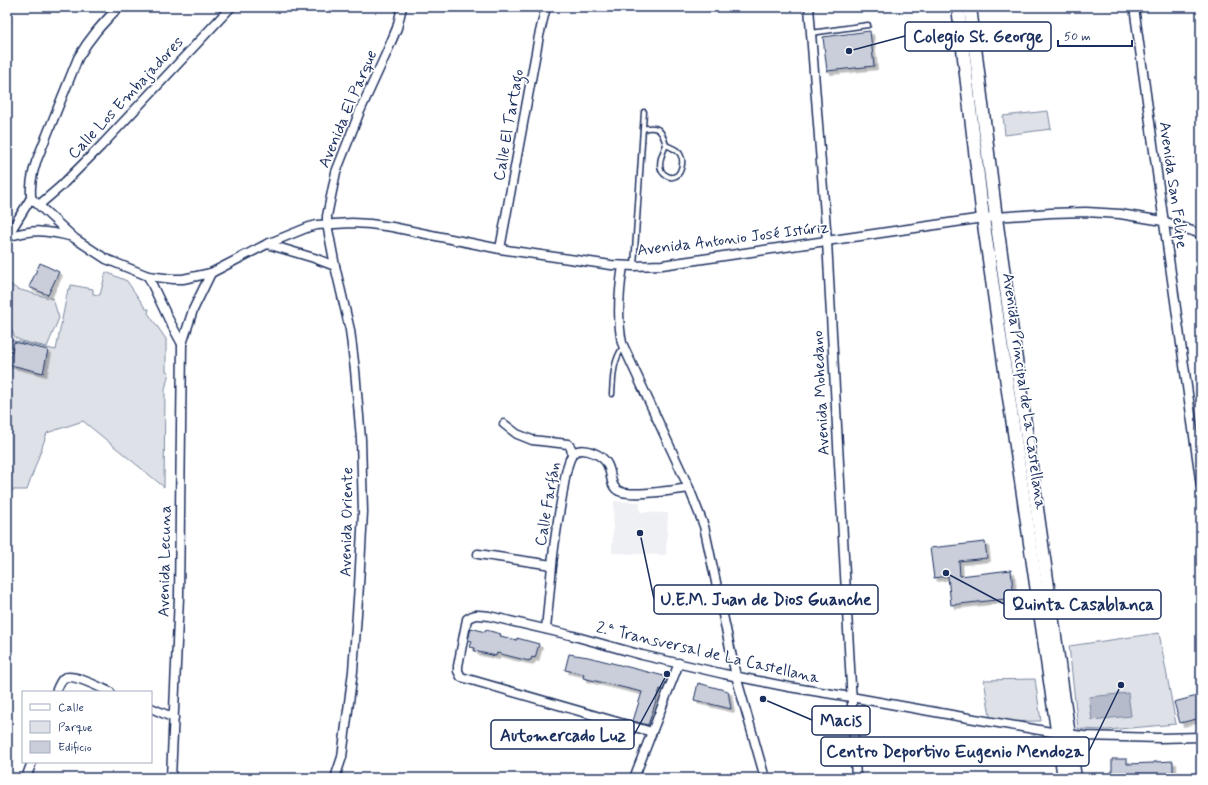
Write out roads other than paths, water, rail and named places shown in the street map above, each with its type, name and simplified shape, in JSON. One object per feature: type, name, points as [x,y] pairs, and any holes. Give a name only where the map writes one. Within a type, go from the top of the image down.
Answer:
[{"type":"street","points":[[7,237],[31,198],[30,188],[36,162],[78,58],[98,28],[119,7]]},
{"type":"street","name":"Calle Los Embajadores","points":[[39,205],[60,187],[101,146],[231,7]]},
{"type":"street","name":"Avenida El Parque","points":[[327,224],[329,204],[336,172],[360,111],[397,28],[402,7]]},
{"type":"street","name":"Calle El Tartago","points":[[500,249],[539,36],[546,7]]},
{"type":"street","name":"Avenida Mohedano","points":[[809,7],[827,241],[856,778]]},
{"type":"street","name":"Avenida Principal de La Castellana","points":[[958,7],[983,218],[1062,733],[1074,778]]},
{"type":"street","name":"Avenida Principal de La Castellana","points":[[970,7],[1062,733],[1064,778]]},
{"type":"street","name":"Avenida San Felipe","points":[[1134,7],[1201,486]]},
{"type":"street","name":"Avenida Antonio José Istúriz","points":[[31,198],[74,238],[106,259],[148,276],[173,279],[184,279],[211,273],[267,244],[309,227],[327,224],[364,224],[392,227],[500,249],[623,266],[662,265],[983,218],[1051,213],[1086,212],[1120,214],[1163,221],[1201,234]]},
{"type":"street","name":"Avenida Oriente","points":[[327,224],[350,330],[361,439],[362,512],[353,671],[342,757],[335,778]]},
{"type":"street","name":"Avenida Antonio José Istúriz","points":[[7,237],[36,230],[74,238]]},
{"type":"street","points":[[267,244],[335,266]]},
{"type":"street","points":[[623,266],[619,312],[620,334],[624,347],[689,488],[706,531],[736,676],[765,778]]},
{"type":"street","name":"Avenida Lecuna","points":[[171,778],[179,597],[182,344],[193,310],[211,273]]},
{"type":"street","name":"Avenida Lecuna","points":[[148,276],[182,344]]},
{"type":"street","points":[[504,424],[517,434],[532,440],[568,444],[571,448],[572,454]]},
{"type":"street","name":"Calle Farfán","points":[[546,630],[552,565],[568,466],[572,454],[578,450],[582,450],[594,452],[603,457],[610,469],[615,488],[620,492],[640,493],[689,488]]},
{"type":"street","points":[[478,554],[552,565]]},
{"type":"street","name":"2.ª Transversal de La Castellana","points":[[652,732],[461,677],[458,671],[458,666],[467,619],[472,615],[479,614],[489,616],[679,663],[789,688],[851,696],[1062,733],[1084,736],[1160,738],[1201,736]]},
{"type":"street","points":[[634,778],[679,663]]},
{"type":"street","points":[[56,691],[63,679],[69,676],[108,691]]},
{"type":"street","points":[[152,708],[174,718]]},
{"type":"street","points":[[26,778],[32,763]]},
{"type":"lane","points":[[811,33],[868,25]]},
{"type":"lane","points":[[634,266],[644,112]]},
{"type":"lane","points":[[643,129],[651,127],[658,129],[663,134],[666,145],[660,159],[660,164],[662,172],[666,176],[672,178],[677,176],[681,168],[681,155],[675,149],[666,145]]},
{"type":"lane","points":[[612,394],[618,354],[624,347]]},
{"type":"water","points":[[1128,693],[1131,716],[1092,720],[1089,697]]},
{"type":"place","name":"Colegio St. George","points":[[849,51]]},
{"type":"place","name":"U.E.M. Juan de Dios Guanche","points":[[640,533]]},
{"type":"place","name":"Quinta Casablanca","points":[[946,573]]},
{"type":"place","name":"Automercado Luz","points":[[667,674]]},
{"type":"place","name":"Centro Deportivo Eugenio Mendoza","points":[[1121,685]]},
{"type":"place","name":"Macis","points":[[763,699]]}]
